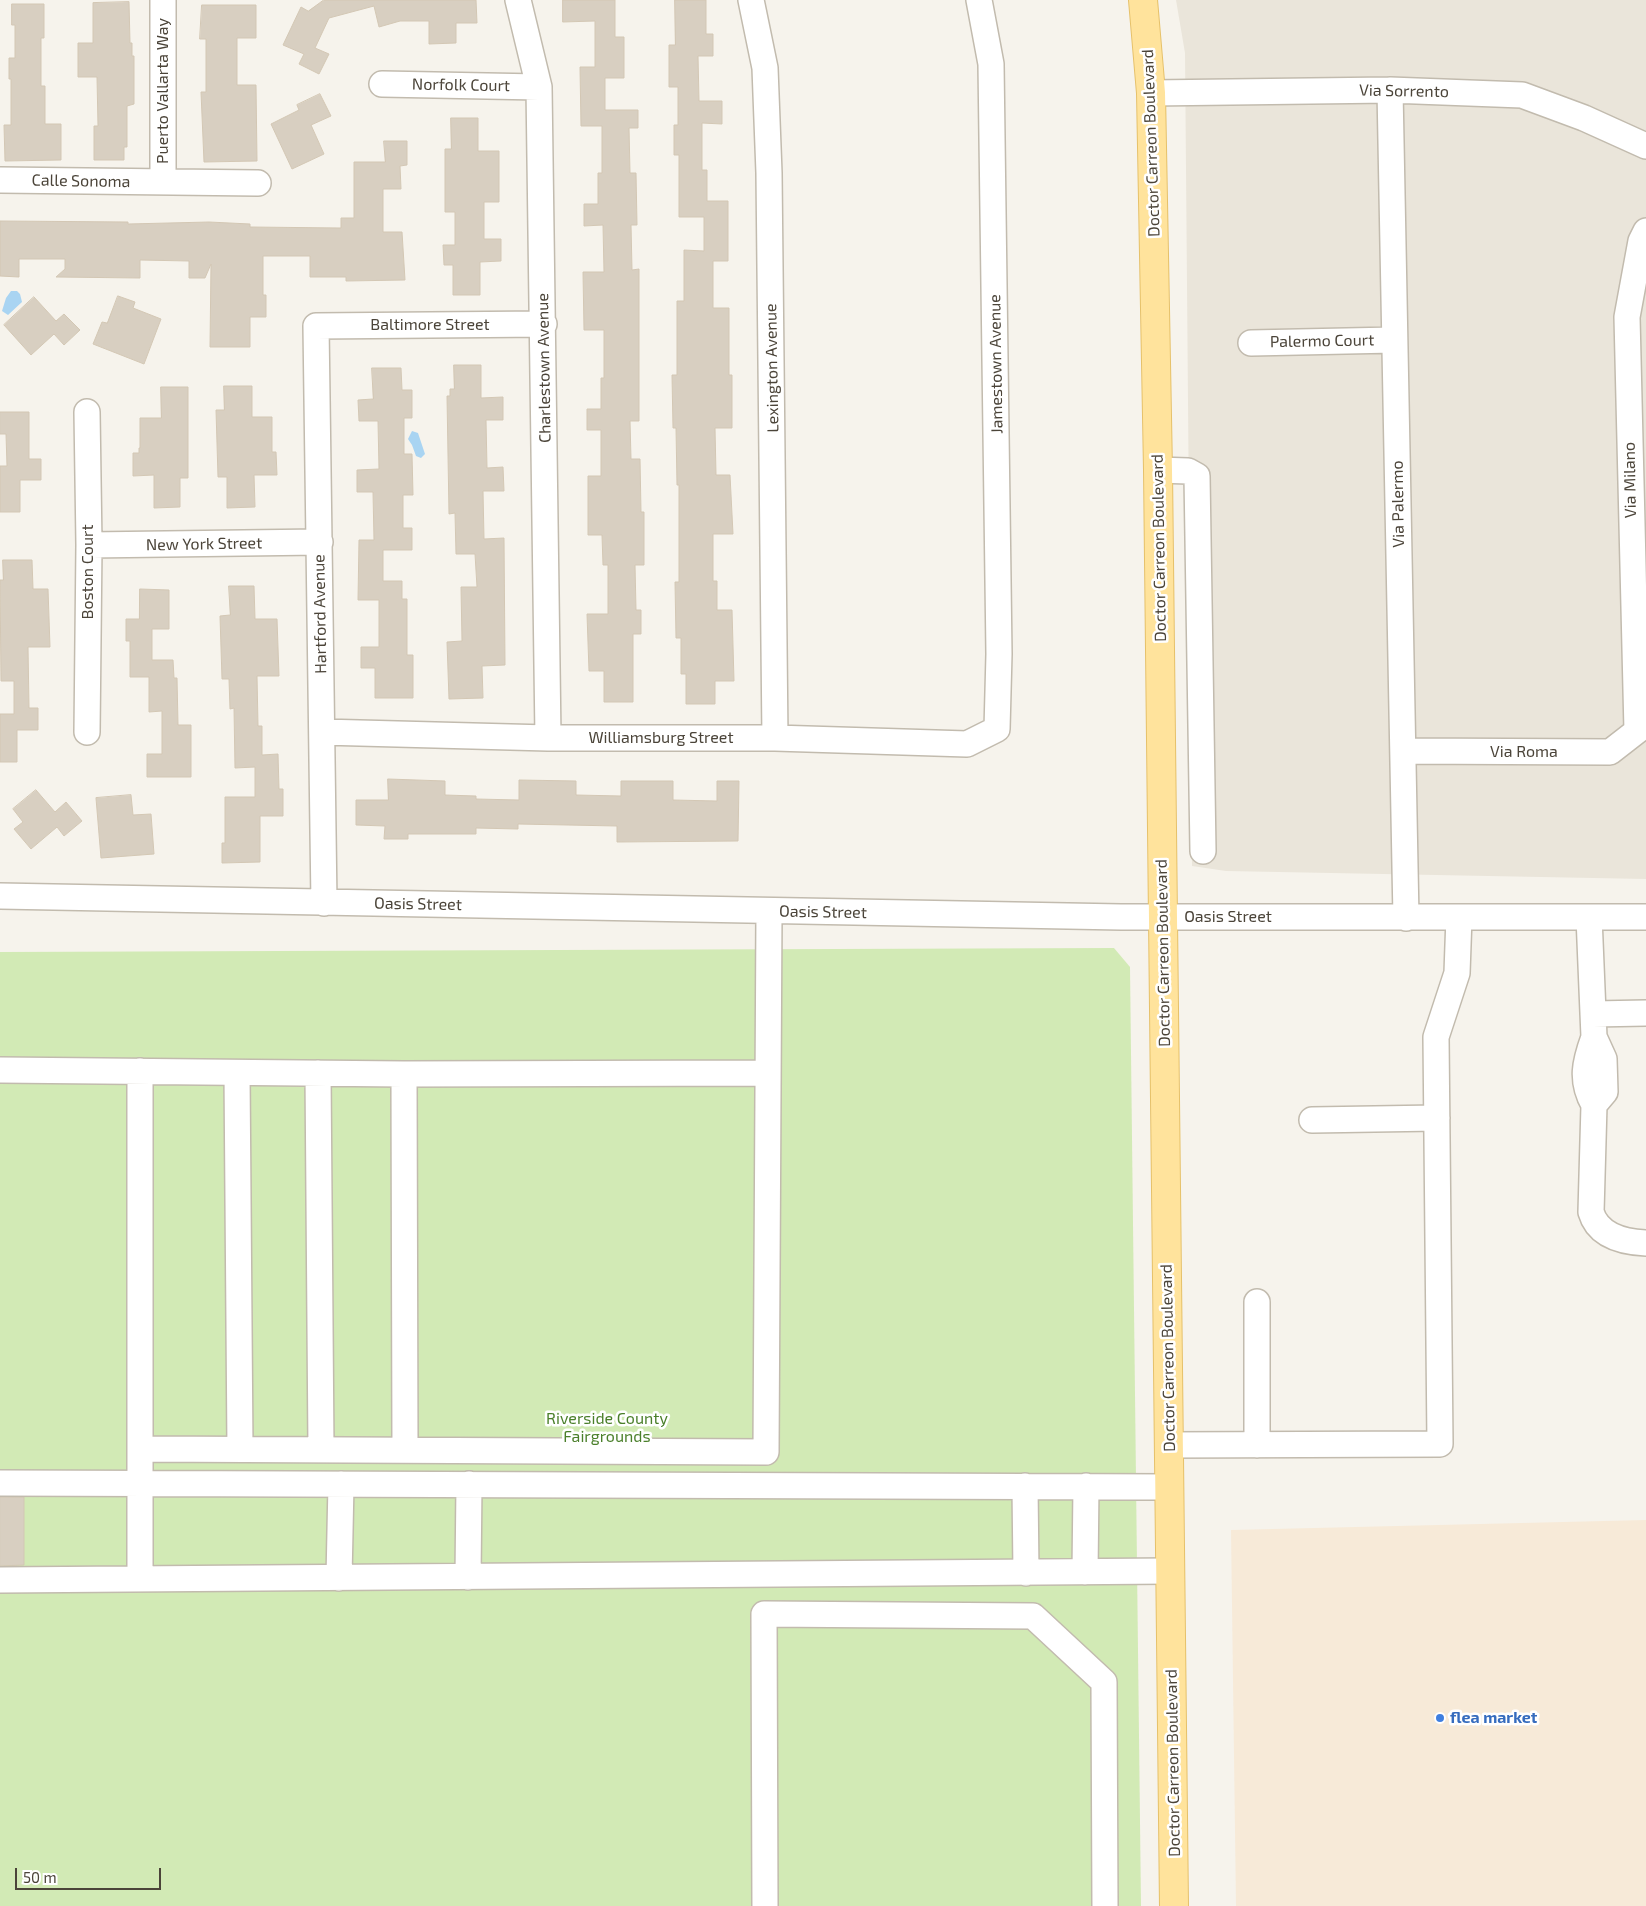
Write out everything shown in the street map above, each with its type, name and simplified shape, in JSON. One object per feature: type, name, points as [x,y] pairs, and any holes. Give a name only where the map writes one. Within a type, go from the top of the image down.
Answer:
[{"type":"main road","name":"Doctor Carreon Boulevard","points":[[1143,0],[1151,93],[1158,470],[1174,1906]]},
{"type":"street","name":"Puerto Vallarta Way","points":[[163,0],[163,182]]},
{"type":"street","name":"Charlestown Avenue","points":[[518,0],[539,87],[544,324],[548,738]]},
{"type":"street","name":"Lexington Avenue","points":[[751,0],[765,68],[769,164],[775,738]]},
{"type":"street","name":"Jamestown Avenue","points":[[979,0],[991,64],[999,644],[997,729]]},
{"type":"street","name":"Norfolk Court","points":[[382,84],[539,87]]},
{"type":"street","name":"Via Sorrento","points":[[1151,93],[1390,90],[1522,95],[1584,118],[1646,146]]},
{"type":"street","name":"Via Palermo","points":[[1390,90],[1406,918]]},
{"type":"street","name":"Calle Sonoma","points":[[0,180],[258,183]]},
{"type":"street","name":"Via Milano","points":[[1637,731],[1627,317],[1641,241],[1646,231]]},
{"type":"street","name":"Baltimore Street","points":[[316,326],[544,324]]},
{"type":"street","name":"Hartford Avenue","points":[[316,326],[324,903]]},
{"type":"street","name":"Palermo Court","points":[[1251,343],[1394,340]]},
{"type":"street","name":"Boston Court","points":[[87,412],[89,546],[87,732]]},
{"type":"street","points":[[1158,470],[1188,471],[1197,476],[1203,851]]},
{"type":"street","name":"New York Street","points":[[89,546],[320,542]]},
{"type":"street","name":"Williamsburg Street","points":[[322,732],[548,738],[775,738],[967,744],[997,729]]},
{"type":"street","name":"Via Roma","points":[[1404,751],[1610,752],[1637,731]]},
{"type":"street","name":"Oasis Street","points":[[0,896],[1162,917],[1646,917]]},
{"type":"street","points":[[141,1449],[766,1452],[769,911]]},
{"type":"street","points":[[1169,1445],[1440,1444],[1436,1037],[1457,974],[1459,917]]},
{"type":"street","points":[[1589,917],[1594,1025],[1586,1060],[1586,1091],[1594,1105],[1592,1217],[1597,1224],[1616,1238],[1630,1242],[1646,1243]]},
{"type":"street","points":[[1594,1025],[1646,1013]]},
{"type":"street","points":[[0,1070],[404,1074],[768,1073]]},
{"type":"street","points":[[140,1071],[140,1579]]},
{"type":"street","points":[[237,1073],[240,1449]]},
{"type":"street","points":[[318,1073],[321,1450]]},
{"type":"street","points":[[404,1074],[405,1450]]},
{"type":"street","points":[[1312,1120],[1436,1118]]},
{"type":"street","points":[[1257,1302],[1257,1445]]},
{"type":"street","points":[[0,1483],[1169,1487]]},
{"type":"street","points":[[339,1578],[341,1484]]},
{"type":"street","points":[[468,1577],[470,1484]]},
{"type":"street","points":[[1025,1486],[1026,1573]]},
{"type":"street","points":[[1085,1572],[1086,1486]]},
{"type":"street","points":[[0,1580],[1170,1572]]},
{"type":"street","points":[[765,1906],[764,1614],[1033,1616],[1104,1682],[1105,1906]]},
{"type":"shaded area","points":[[1176,0],[1646,0],[1646,879],[1226,871],[1192,866],[1185,53]]},
{"type":"shaded area","name":"flea market","points":[[1646,1520],[1646,1906],[1236,1906],[1231,1530]]},
{"type":"green space","name":"Riverside County Fairgrounds","points":[[1114,948],[1130,967],[1141,1906],[0,1906],[0,952]]},
{"type":"water","points":[[11,291],[17,291],[20,294],[22,302],[8,315],[2,311],[6,298]]},
{"type":"water","points":[[412,431],[418,433],[425,454],[421,458],[416,456],[408,439]]},
{"type":"building","points":[[324,0],[476,0],[477,23],[456,23],[456,43],[429,44],[429,21],[400,21],[379,27],[374,6],[329,18],[315,48],[329,54],[319,74],[299,64],[304,54],[283,45],[301,7],[308,11]]},
{"type":"building","points":[[563,0],[615,0],[615,37],[624,37],[624,78],[605,78],[605,110],[638,110],[638,128],[629,128],[630,173],[636,173],[637,225],[631,225],[632,270],[639,269],[639,421],[630,421],[631,459],[640,459],[641,512],[644,512],[644,565],[635,565],[636,610],[641,610],[641,634],[633,634],[633,702],[604,702],[604,671],[589,671],[587,614],[608,614],[608,565],[603,565],[602,535],[588,535],[588,476],[601,476],[601,430],[587,430],[587,409],[601,409],[601,378],[604,378],[604,330],[584,330],[583,272],[604,272],[603,225],[584,226],[584,204],[598,204],[598,173],[602,173],[602,126],[581,126],[580,67],[595,67],[595,21],[563,22]]},
{"type":"building","points":[[675,0],[706,0],[706,34],[713,34],[713,56],[698,56],[699,101],[722,101],[722,124],[702,123],[702,170],[707,170],[707,201],[728,201],[728,261],[713,261],[713,308],[729,308],[729,375],[732,375],[732,428],[715,428],[716,475],[730,475],[733,534],[713,534],[713,581],[717,581],[717,610],[732,610],[734,681],[715,681],[715,704],[686,704],[686,674],[681,674],[681,638],[676,638],[675,582],[679,582],[679,485],[677,485],[676,428],[673,428],[672,375],[677,375],[677,301],[684,301],[684,250],[704,251],[704,217],[679,217],[679,155],[674,155],[674,125],[678,125],[678,87],[669,87],[669,45],[675,45]]},
{"type":"building","points":[[129,2],[130,43],[132,43],[132,56],[134,56],[134,104],[127,106],[127,147],[124,147],[124,160],[94,160],[94,126],[98,126],[97,77],[78,77],[78,43],[93,43],[93,3]]},
{"type":"building","points":[[12,4],[44,4],[44,38],[41,38],[41,86],[45,86],[45,124],[61,124],[61,160],[5,161],[4,125],[11,125],[9,58],[15,58],[15,25],[12,25]]},
{"type":"building","points":[[202,5],[256,5],[256,38],[237,38],[237,85],[256,85],[257,161],[204,162],[201,92],[206,92],[206,39],[200,39]]},
{"type":"building","points":[[320,94],[331,116],[311,125],[324,154],[292,169],[271,124],[299,110],[297,105]]},
{"type":"building","points":[[451,118],[478,118],[478,151],[499,151],[499,202],[484,202],[484,239],[501,239],[501,261],[480,262],[480,295],[453,295],[453,265],[444,265],[443,245],[455,245],[455,212],[445,212],[445,149],[451,149]]},
{"type":"building","points":[[384,141],[407,141],[407,165],[400,166],[401,189],[383,189],[383,232],[402,232],[405,280],[346,281],[346,277],[310,277],[310,256],[263,256],[263,295],[266,295],[266,317],[250,317],[250,347],[210,347],[211,264],[205,278],[189,278],[189,261],[140,260],[140,278],[56,277],[65,269],[65,259],[19,259],[19,277],[0,276],[0,221],[128,222],[128,224],[209,222],[250,224],[250,227],[341,228],[341,218],[354,218],[354,162],[385,162]]},
{"type":"building","points":[[118,296],[135,302],[133,308],[161,319],[144,364],[93,344],[102,322],[107,323]]},
{"type":"building","points":[[34,297],[56,321],[64,314],[80,330],[64,345],[54,334],[31,355],[4,325]]},
{"type":"building","points":[[454,365],[481,365],[481,398],[503,397],[503,420],[486,420],[487,468],[503,467],[504,491],[483,491],[484,539],[504,538],[505,665],[482,666],[483,698],[449,699],[447,642],[462,641],[461,587],[477,587],[475,554],[456,554],[455,513],[449,514],[447,396],[450,396],[450,389],[454,389]]},
{"type":"building","points":[[372,368],[401,368],[402,390],[412,390],[412,418],[404,418],[404,454],[412,454],[413,495],[403,495],[403,528],[412,528],[412,550],[383,550],[383,581],[402,581],[402,599],[407,599],[407,655],[413,655],[413,698],[375,698],[375,668],[361,668],[361,647],[379,647],[379,600],[358,600],[359,540],[374,540],[373,492],[357,492],[357,470],[379,469],[378,421],[359,421],[358,400],[373,399]]},
{"type":"building","points":[[224,386],[252,386],[252,417],[272,417],[272,452],[276,452],[277,475],[254,475],[255,507],[227,508],[227,477],[218,477],[216,410],[224,410]]},
{"type":"building","points":[[161,387],[188,387],[188,478],[180,478],[180,507],[154,508],[154,475],[133,476],[133,453],[139,453],[140,448],[140,418],[161,418]]},
{"type":"building","points":[[0,412],[29,412],[29,459],[41,459],[41,480],[20,480],[20,512],[0,512],[0,466],[7,466],[6,434],[0,434]]},
{"type":"building","points":[[3,560],[32,560],[33,589],[48,589],[50,647],[28,647],[29,708],[38,708],[38,730],[17,730],[17,762],[0,762],[0,714],[14,714],[14,681],[1,681],[0,580],[3,580]]},
{"type":"building","points":[[229,586],[254,586],[255,619],[277,619],[279,676],[257,676],[258,726],[262,726],[262,755],[278,754],[279,789],[283,789],[283,816],[260,816],[260,862],[222,863],[222,843],[225,843],[225,797],[255,797],[255,767],[235,768],[234,708],[230,709],[229,679],[222,679],[220,616],[230,615]]},
{"type":"building","points":[[140,589],[169,590],[169,629],[152,629],[152,660],[173,660],[174,678],[177,678],[178,725],[191,725],[191,777],[147,777],[147,754],[162,754],[162,711],[149,712],[149,677],[130,677],[130,641],[126,641],[126,619],[139,619]]},
{"type":"building","points":[[388,779],[445,781],[445,795],[476,796],[476,799],[519,800],[519,780],[576,781],[576,795],[621,796],[621,781],[673,781],[673,800],[717,801],[717,781],[739,781],[738,841],[617,842],[617,826],[518,824],[518,829],[476,828],[476,834],[408,834],[408,839],[384,839],[385,826],[356,825],[356,800],[388,800]]},
{"type":"building","points":[[36,790],[55,812],[66,802],[82,821],[64,836],[57,827],[31,849],[14,829],[23,822],[13,809]]},
{"type":"building","points":[[131,795],[133,815],[151,814],[154,854],[101,858],[96,798]]},
{"type":"building","points":[[0,1497],[24,1497],[24,1565],[0,1566]]},
{"type":"place","name":"flea market","points":[[1440,1718]]}]
